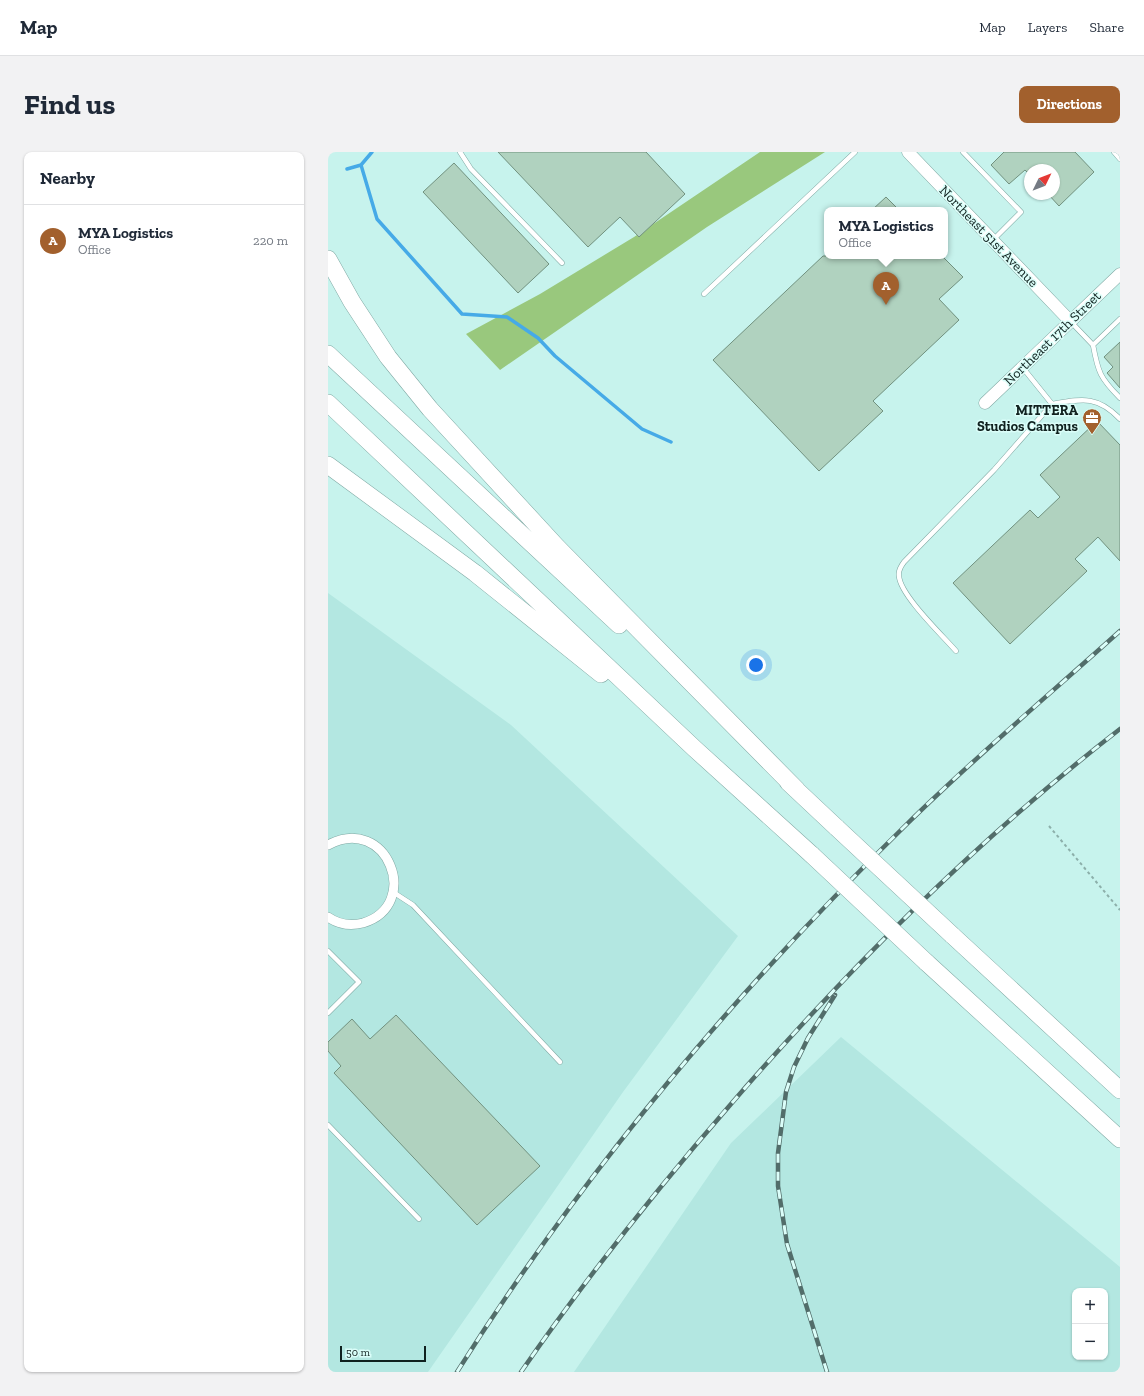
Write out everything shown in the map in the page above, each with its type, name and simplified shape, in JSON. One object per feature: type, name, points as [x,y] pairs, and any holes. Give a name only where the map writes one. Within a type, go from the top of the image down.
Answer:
[{"type":"highway","points":[[328,259],[352,302],[388,357],[430,409],[557,546],[797,790]]},
{"type":"highway","points":[[328,354],[1120,1090]]},
{"type":"highway","points":[[328,403],[400,469],[695,749],[1120,1139]]},
{"type":"highway","points":[[328,465],[475,573],[695,749]]},
{"type":"highway","points":[[985,1016],[1120,1151]]},
{"type":"street","name":"Northeast 51st Avenue","points":[[909,152],[1070,320]]},
{"type":"street","name":"Northeast 17th Street","points":[[985,403],[1070,320],[1119,276]]},
{"type":"street","points":[[328,846],[337,841],[350,838],[363,840],[375,846],[385,855],[392,866],[394,879],[393,892],[388,904],[380,914],[369,921],[351,924],[329,921]]},
{"type":"lane","points":[[460,152],[471,169],[562,263]]},
{"type":"lane","points":[[704,294],[855,152]]},
{"type":"lane","points":[[962,152],[1021,212],[993,241]]},
{"type":"lane","points":[[1114,152],[1120,159]]},
{"type":"lane","points":[[1093,345],[1120,319]]},
{"type":"lane","points":[[1070,320],[1093,345],[1097,369],[1105,383],[1120,398]]},
{"type":"lane","points":[[1022,367],[1052,404]]},
{"type":"lane","points":[[956,651],[908,597],[898,577],[904,562],[994,470],[1052,404],[1081,399],[1097,402],[1110,409],[1120,419]]},
{"type":"lane","points":[[393,892],[413,905],[560,1062]]},
{"type":"lane","points":[[328,951],[359,982],[328,1013]]},
{"type":"lane","points":[[328,1125],[419,1219]]},
{"type":"path","points":[[1049,826],[1120,910]]},
{"type":"shaded area","points":[[328,593],[511,725],[738,936],[623,1092],[428,1372],[328,1372]]},
{"type":"shaded area","points":[[841,1037],[1120,1267],[1120,1372],[574,1372],[731,1143]]},
{"type":"green space","points":[[760,152],[825,152],[707,227],[500,370],[466,334],[540,294],[634,237]]},
{"type":"building","points":[[498,152],[646,152],[685,194],[639,237],[620,217],[588,247]]},
{"type":"building","points":[[1004,152],[1075,152],[1094,172],[1059,206],[1054,200],[1060,200],[1060,164],[1024,164],[1024,171],[1009,184],[991,165]]},
{"type":"building","points":[[454,163],[549,264],[518,293],[423,192]]},
{"type":"building","points":[[886,197],[896,207],[875,207]]},
{"type":"building","points":[[823,256],[824,259],[945,259],[963,277],[939,299],[959,320],[873,401],[883,411],[819,471],[713,360]]},
{"type":"building","points":[[1120,342],[1120,388],[1107,373],[1113,367],[1104,357]]},
{"type":"building","points":[[1097,421],[1120,445],[1120,561],[1098,537],[1075,559],[1087,571],[1010,644],[953,583],[1030,510],[1038,518],[1060,497],[1040,475]]},
{"type":"building","points":[[396,1015],[540,1166],[477,1225],[334,1073],[341,1066],[328,1051],[328,1042],[352,1019],[370,1039]]},
{"type":"waterway","points":[[347,169],[361,165],[372,152]]},
{"type":"waterway","points":[[361,165],[377,219],[462,314],[507,317],[538,338],[555,356],[642,429],[671,442]]},
{"type":"railway","points":[[457,1372],[557,1225],[666,1084],[724,1016],[845,886],[908,823],[986,750],[1120,631]]},
{"type":"railway","points":[[521,1372],[622,1235],[676,1169],[776,1053],[868,955],[916,907],[1016,815],[1067,771],[1120,729]]},
{"type":"railway","points":[[827,1372],[787,1244],[778,1186],[778,1153],[786,1092],[794,1067],[808,1038],[835,995]]},
{"type":"place","name":"MYA Logistics","points":[[886,305]]},
{"type":"place","name":"MITTERA Studios Campus","points":[[1092,435]]}]
